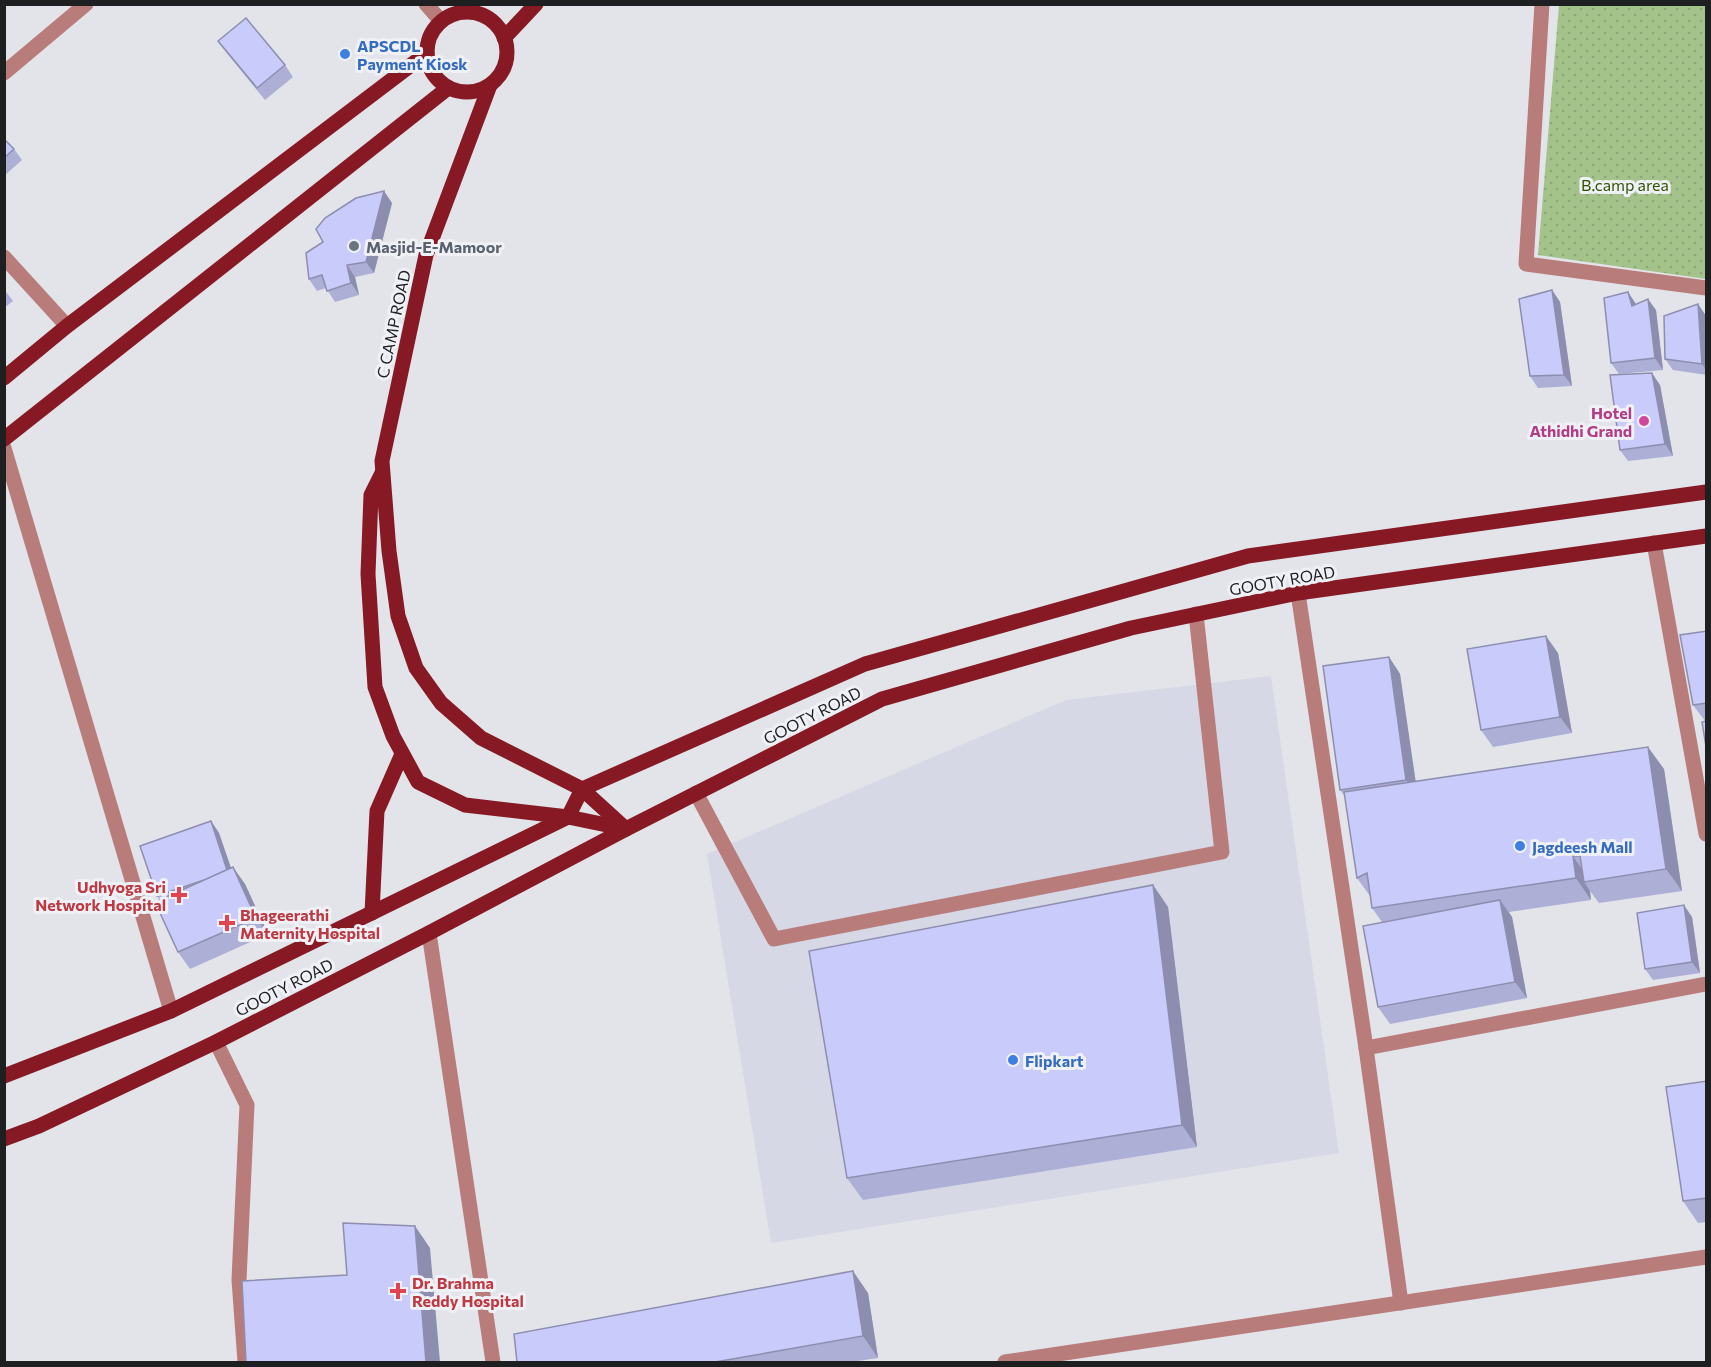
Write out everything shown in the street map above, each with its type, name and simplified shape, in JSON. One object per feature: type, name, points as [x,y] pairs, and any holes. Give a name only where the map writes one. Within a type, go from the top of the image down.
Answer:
[{"type":"main road","points":[[504,38],[536,4]]},
{"type":"main road","points":[[478,9],[494,22],[507,48],[504,69],[490,85],[470,92],[448,88],[433,73],[427,53],[433,30],[441,21],[452,15],[478,9]]},
{"type":"main road","points":[[4,378],[67,326],[427,53]]},
{"type":"main road","name":"C CAMP ROAD","points":[[382,472],[382,461],[426,255],[490,85]]},
{"type":"main road","points":[[4,439],[448,88]]},
{"type":"main road","points":[[382,472],[371,495],[368,574],[375,687],[393,736],[418,782],[465,805],[568,817],[626,829]]},
{"type":"main road","points":[[382,472],[398,616],[416,668],[441,703],[481,738],[582,789],[626,829]]},
{"type":"main road","name":"GOOTY ROAD","points":[[582,789],[865,664],[1248,556],[1707,492]]},
{"type":"main road","name":"GOOTY ROAD","points":[[4,1139],[39,1126],[216,1042],[882,699],[1131,628],[1298,593],[1707,536]]},
{"type":"main road","points":[[372,913],[377,811],[402,754]]},
{"type":"main road","points":[[568,817],[582,789]]},
{"type":"main road","name":"GOOTY ROAD","points":[[6,1071],[171,1011],[568,817]]},
{"type":"street","points":[[4,73],[87,4]]},
{"type":"street","points":[[426,4],[441,21]]},
{"type":"street","points":[[1542,4],[1526,264],[1707,288]]},
{"type":"street","points":[[4,257],[67,326]]},
{"type":"street","points":[[4,448],[171,1011]]},
{"type":"street","points":[[1654,543],[1707,834]]},
{"type":"street","points":[[1298,593],[1366,1048],[1401,1303]]},
{"type":"street","points":[[696,793],[774,939],[1222,852],[1196,614]]},
{"type":"street","points":[[429,933],[493,1362]]},
{"type":"street","points":[[1366,1048],[1707,984]]},
{"type":"street","points":[[216,1042],[247,1105],[239,1280],[245,1362]]},
{"type":"street","points":[[1005,1362],[1707,1257]]},
{"type":"shaded area","points":[[1271,676],[1339,1153],[771,1243],[707,854],[1066,700]]},
{"type":"green space","name":"B.camp area","points":[[1559,5],[1706,5],[1706,279],[1538,255]]},
{"type":"building","points":[[246,18],[285,65],[257,88],[218,41]]},
{"type":"building","points":[[4,139],[14,149],[4,158]]},
{"type":"building","name":"Masjid-E-Mamoor","points":[[384,191],[366,262],[347,265],[351,283],[327,291],[322,275],[309,279],[306,253],[323,242],[316,229],[325,218],[356,198]]},
{"type":"building","points":[[1552,290],[1564,375],[1530,376],[1519,299]]},
{"type":"building","points":[[1628,292],[1632,306],[1648,299],[1655,358],[1611,363],[1604,298]]},
{"type":"building","points":[[1698,304],[1702,364],[1665,359],[1664,316]]},
{"type":"building","name":"Hotel Athidhi Grand","points":[[1652,373],[1665,444],[1620,450],[1610,375]]},
{"type":"building","points":[[1707,631],[1707,703],[1693,705],[1680,635]]},
{"type":"building","points":[[1546,636],[1560,717],[1481,730],[1467,649]]},
{"type":"building","points":[[1389,657],[1406,780],[1340,790],[1323,666]]},
{"type":"building","points":[[1707,721],[1707,753],[1702,722]]},
{"type":"building","name":"Jagdeesh Mall","points":[[1648,747],[1666,869],[1584,882],[1580,856],[1573,856],[1576,878],[1372,908],[1367,873],[1357,878],[1344,792]]},
{"type":"building","points":[[211,821],[227,870],[157,896],[140,846]]},
{"type":"building","points":[[233,867],[256,918],[178,952],[155,902]]},
{"type":"building","name":"Flipkart","points":[[1153,885],[1182,1125],[847,1178],[809,951]]},
{"type":"building","points":[[1500,900],[1515,982],[1378,1007],[1363,926]]},
{"type":"building","points":[[1684,905],[1692,962],[1645,969],[1637,913]]},
{"type":"building","points":[[1707,1081],[1707,1198],[1683,1201],[1666,1087]]},
{"type":"building","points":[[343,1223],[415,1226],[426,1362],[246,1362],[242,1281],[347,1275]]},
{"type":"building","points":[[853,1271],[863,1336],[715,1362],[517,1362],[514,1334]]},
{"type":"place","name":"APSCDL Payment Kiosk","points":[[345,54]]},
{"type":"place","name":"Masjid-E-Mamoor","points":[[354,246]]},
{"type":"place","name":"Hotel Athidhi Grand","points":[[1644,421]]},
{"type":"place","name":"Jagdeesh Mall","points":[[1520,846]]},
{"type":"place","name":"Udhyoga Sri Network Hospital","points":[[179,895]]},
{"type":"place","name":"Bhageerathi Maternity Hospital","points":[[227,923]]},
{"type":"place","name":"Flipkart","points":[[1013,1060]]},
{"type":"place","name":"Dr. Brahma Reddy Hospital","points":[[398,1291]]}]
